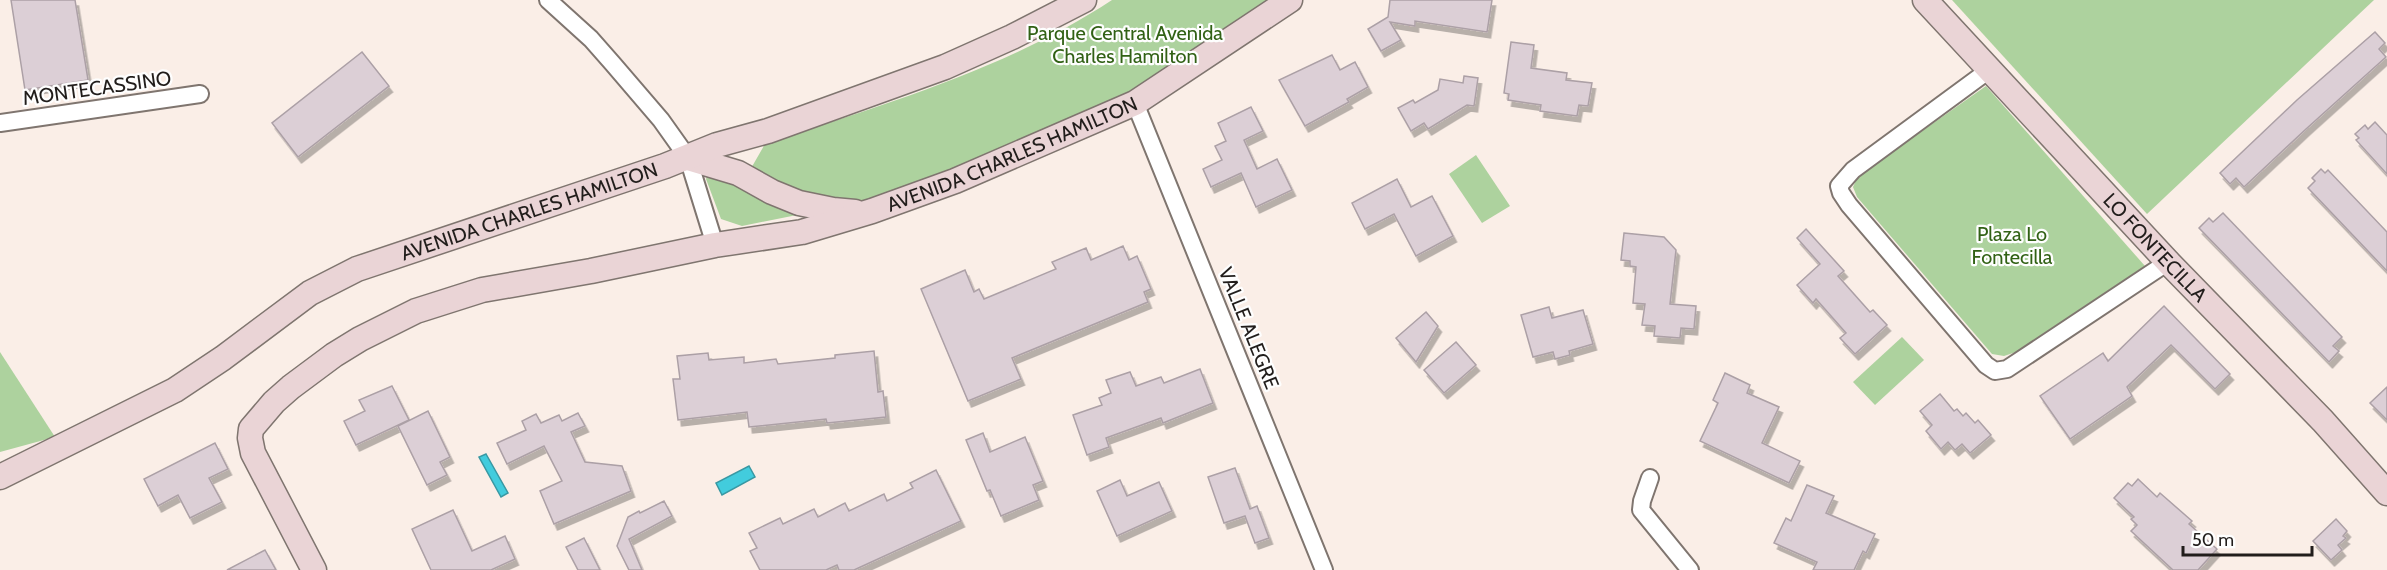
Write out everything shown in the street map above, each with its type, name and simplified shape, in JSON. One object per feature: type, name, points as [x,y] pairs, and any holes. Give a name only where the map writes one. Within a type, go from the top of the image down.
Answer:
[{"type":"main road","name":"AVENIDA CHARLES HAMILTON","points":[[0,477],[175,390],[223,358],[295,303],[341,276],[381,259],[688,158],[717,145],[768,131],[945,67],[1012,37],[1084,0]]},
{"type":"main road","name":"AVENIDA CHARLES HAMILTON","points":[[314,570],[254,453],[250,438],[251,429],[274,402],[326,361],[360,339],[416,311],[482,290],[591,271],[716,245],[802,232],[872,211],[955,181],[1135,103],[1290,0]]},
{"type":"main road","name":"LO FONTECILLA","points":[[1924,0],[2168,262],[2323,421],[2387,493]]},
{"type":"main road","points":[[738,173],[742,157],[748,147],[768,131]]},
{"type":"main road","points":[[688,158],[738,173],[772,192],[799,203],[833,210],[872,211]]},
{"type":"street","points":[[548,0],[591,39],[661,120],[688,158],[716,245]]},
{"type":"street","points":[[1989,70],[1853,170],[1839,186],[1840,193],[1849,205],[1986,365],[1995,370],[2007,369],[2168,262]]},
{"type":"street","name":"MONTECASSINO","points":[[0,123],[200,94]]},
{"type":"street","name":"VALLE ALEGRE","points":[[1135,103],[1324,570]]},
{"type":"street","points":[[1650,478],[1641,510],[1690,570]]},
{"type":"green space","name":"Parque Central Avenida Charles Hamilton","points":[[1112,0],[1274,0],[1134,90],[950,170],[857,203],[742,226],[721,219],[706,179],[708,173],[742,184],[765,144],[944,83],[1030,46]]},
{"type":"green space","points":[[1952,0],[2374,0],[2147,214]]},
{"type":"green space","name":"Plaza Lo Fontecilla","points":[[1986,86],[2145,266],[2016,352],[2004,356],[1992,354],[1857,197],[1853,187],[1858,176]]},
{"type":"green space","points":[[1476,155],[1510,206],[1482,223],[1449,174]]},
{"type":"green space","points":[[1902,337],[1924,360],[1875,405],[1853,382]]},
{"type":"green space","points":[[0,352],[55,437],[0,452]]},
{"type":"water","points":[[486,454],[508,493],[501,497],[479,457]]},
{"type":"water","points":[[749,466],[755,477],[722,495],[716,483]]},
{"type":"building","points":[[11,0],[75,0],[88,80],[25,90]]},
{"type":"building","points":[[1390,0],[1492,0],[1487,32],[1415,21],[1415,26],[1390,22],[1401,40],[1381,51],[1368,29],[1388,17]]},
{"type":"building","points":[[2375,32],[2385,43],[2379,49],[2386,57],[2244,187],[2236,178],[2230,184],[2220,173],[2297,100]]},
{"type":"building","points":[[1511,42],[1534,45],[1531,68],[1567,73],[1566,80],[1592,83],[1588,106],[1579,105],[1577,116],[1540,111],[1541,105],[1508,100],[1509,94],[1504,93]]},
{"type":"building","points":[[362,52],[389,86],[298,157],[272,123]]},
{"type":"building","points":[[1332,55],[1340,70],[1355,62],[1368,87],[1347,99],[1349,102],[1305,126],[1279,80]]},
{"type":"building","points":[[1464,76],[1478,78],[1474,106],[1467,105],[1428,129],[1424,123],[1411,131],[1398,108],[1413,100],[1415,103],[1438,90],[1440,79],[1463,83]]},
{"type":"building","points":[[1251,107],[1263,131],[1244,140],[1257,169],[1277,159],[1292,190],[1256,207],[1241,173],[1211,187],[1203,169],[1222,160],[1215,146],[1226,141],[1218,123]]},
{"type":"building","points":[[2375,122],[2387,135],[2387,174],[2356,140],[2359,138],[2355,134],[2365,125],[2368,129]]},
{"type":"building","points":[[2321,169],[2325,173],[2328,170],[2387,232],[2387,271],[2308,188],[2315,181],[2312,178]]},
{"type":"building","points":[[1397,179],[1411,207],[1432,196],[1453,236],[1416,256],[1394,214],[1365,229],[1352,203]]},
{"type":"building","points":[[2223,213],[2342,337],[2333,346],[2339,351],[2329,362],[2199,228],[2209,218],[2213,222]]},
{"type":"building","points":[[1806,229],[1844,271],[1838,276],[1870,312],[1873,310],[1887,325],[1855,354],[1840,338],[1846,333],[1816,299],[1813,303],[1797,285],[1820,264],[1797,238]]},
{"type":"building","points":[[1624,233],[1664,237],[1676,250],[1670,304],[1696,306],[1694,329],[1681,328],[1680,338],[1654,336],[1655,326],[1642,325],[1645,304],[1633,303],[1636,267],[1630,266],[1630,261],[1621,260]]},
{"type":"building","points":[[1123,246],[1129,260],[1137,256],[1151,289],[1144,292],[1148,302],[1012,358],[1021,379],[968,401],[921,289],[965,270],[974,292],[979,289],[984,299],[1056,269],[1052,262],[1086,248],[1091,260]]},
{"type":"building","points":[[2164,306],[2230,374],[2215,389],[2171,345],[2127,387],[2132,396],[2070,439],[2040,396],[2103,353],[2108,361]]},
{"type":"building","points":[[1549,307],[1552,318],[1583,310],[1593,344],[1569,351],[1570,355],[1555,359],[1553,352],[1533,357],[1521,315]]},
{"type":"building","points":[[1426,312],[1438,326],[1416,362],[1396,338]]},
{"type":"building","points":[[1456,342],[1476,365],[1444,393],[1424,370]]},
{"type":"building","points":[[874,351],[878,392],[883,391],[886,417],[827,423],[826,419],[749,427],[747,412],[678,420],[673,379],[680,379],[677,356],[708,353],[709,360],[744,357],[744,363],[776,359],[778,364]]},
{"type":"building","points":[[1200,369],[1213,403],[1163,423],[1161,418],[1106,438],[1109,447],[1087,455],[1073,415],[1102,405],[1099,398],[1111,393],[1106,380],[1130,372],[1136,386],[1161,377],[1164,383]]},
{"type":"building","points":[[1725,373],[1750,385],[1747,393],[1779,407],[1762,443],[1800,461],[1789,483],[1700,441],[1718,403],[1713,400]]},
{"type":"building","points":[[392,386],[409,420],[356,445],[344,421],[365,411],[359,400]]},
{"type":"building","points":[[2387,387],[2387,420],[2370,403]]},
{"type":"building","points":[[1940,394],[1954,411],[1957,409],[1963,416],[1966,413],[1975,423],[1978,420],[1991,435],[1970,453],[1962,444],[1955,450],[1948,442],[1941,449],[1926,431],[1932,425],[1920,411]]},
{"type":"building","points":[[428,411],[450,457],[440,462],[447,475],[427,485],[398,426]]},
{"type":"building","points":[[578,413],[585,426],[571,432],[585,462],[622,466],[631,491],[554,524],[540,491],[562,481],[544,446],[507,464],[497,443],[526,430],[522,421],[536,414],[541,423],[559,415],[562,421]]},
{"type":"building","points":[[983,433],[990,452],[1025,437],[1043,481],[1033,485],[1039,500],[1001,516],[990,490],[987,491],[966,440]]},
{"type":"building","points":[[215,443],[228,469],[209,478],[222,502],[190,518],[178,495],[158,506],[144,479]]},
{"type":"building","points":[[1235,468],[1250,509],[1257,506],[1269,538],[1255,543],[1245,516],[1224,523],[1208,477]]},
{"type":"building","points":[[936,470],[961,521],[854,570],[839,570],[837,565],[826,570],[760,570],[750,551],[757,548],[749,533],[780,518],[783,524],[814,509],[818,517],[845,503],[849,511],[884,494],[887,501],[913,488],[910,483]]},
{"type":"building","points":[[2138,479],[2157,497],[2160,493],[2192,521],[2189,524],[2217,549],[2198,570],[2173,570],[2131,531],[2137,525],[2131,519],[2134,517],[2114,498],[2128,483],[2132,486]]},
{"type":"building","points":[[1120,480],[1127,496],[1159,482],[1172,511],[1117,536],[1097,491]]},
{"type":"building","points":[[1807,485],[1834,496],[1826,513],[1875,534],[1854,570],[1813,570],[1817,562],[1774,543],[1786,518],[1791,521]]},
{"type":"building","points":[[664,501],[672,516],[629,539],[642,570],[629,570],[617,546],[628,517]]},
{"type":"building","points":[[453,510],[472,551],[505,536],[515,559],[491,570],[431,570],[412,529]]},
{"type":"building","points":[[2336,519],[2347,531],[2343,536],[2346,538],[2338,545],[2342,550],[2331,560],[2313,541]]},
{"type":"building","points":[[584,538],[600,570],[578,570],[566,547]]},
{"type":"building","points":[[265,550],[276,570],[227,570]]}]
